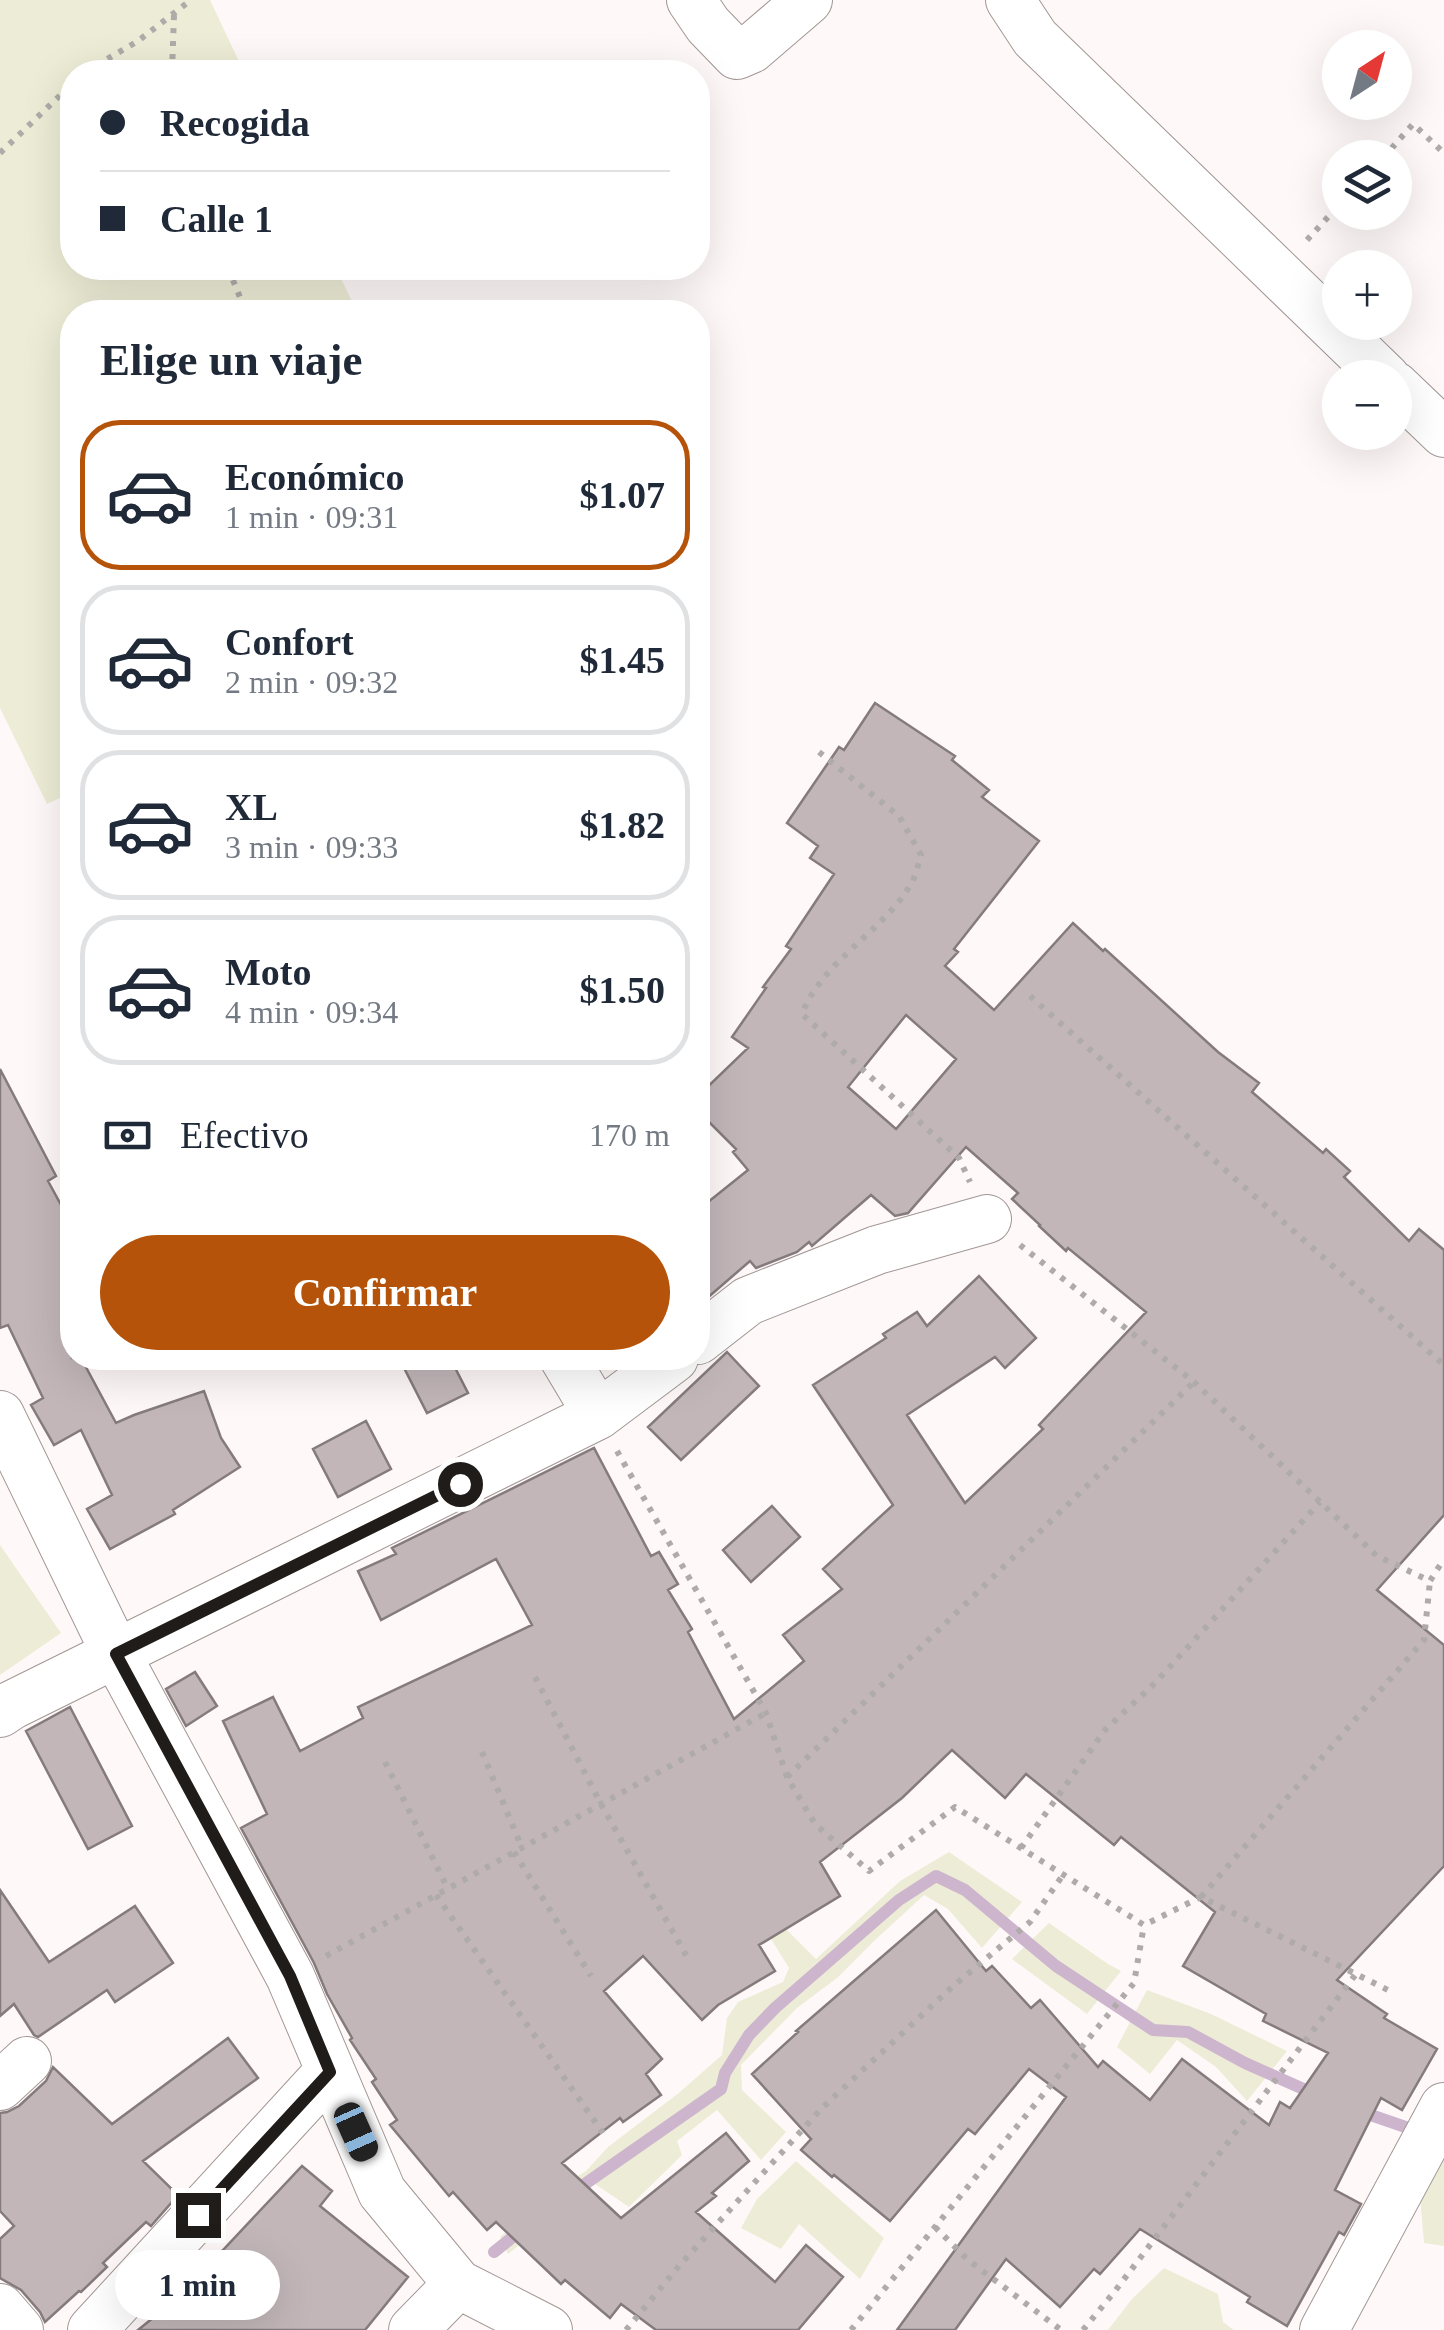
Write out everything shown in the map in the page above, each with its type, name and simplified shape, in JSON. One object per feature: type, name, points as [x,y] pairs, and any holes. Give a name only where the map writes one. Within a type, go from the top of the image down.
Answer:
[{"type":"street","points":[[691,0],[708,26],[737,55],[751,49],[808,0]]},
{"type":"street","points":[[1010,0],[1035,38],[1367,360]]},
{"type":"street","points":[[1412,403],[1444,434]]},
{"type":"street","points":[[710,1331],[748,1301],[877,1250],[987,1219]]},
{"type":"street","points":[[571,1370],[598,1416]]},
{"type":"street","points":[[0,1713],[598,1416],[658,1370]]},
{"type":"street","points":[[0,1415],[116,1654],[290,1976],[382,2192],[458,2284],[548,2330]]},
{"type":"street","points":[[92,2330],[330,2072]]},
{"type":"street","points":[[1324,2330],[1444,2107]]},
{"type":"street","points":[[413,2330],[458,2284]]},
{"type":"street","points":[[0,2308],[19,2330]]},
{"type":"path","points":[[106,60],[192,0]]},
{"type":"path","points":[[172,60],[174,14]]},
{"type":"path","points":[[0,153],[60,96]]},
{"type":"path","points":[[1399,140],[1413,124],[1444,154]]},
{"type":"path","points":[[819,752],[898,816],[922,854],[912,882],[882,920],[809,996],[802,1014],[959,1158],[987,1219],[1194,1382],[1377,1556],[1430,1581]]},
{"type":"path","points":[[1030,996],[1444,1365]]},
{"type":"path","points":[[787,1777],[1194,1382]]},
{"type":"path","points":[[598,1416],[766,1714],[787,1777],[814,1824],[869,1870],[954,1807],[1144,1924]]},
{"type":"path","points":[[1020,1848],[1105,1730],[1156,1682],[1320,1502]]},
{"type":"path","points":[[1144,1924],[1201,1897],[1424,1640],[1430,1581],[1444,1560]]},
{"type":"path","points":[[535,1677],[688,1957]]},
{"type":"path","points":[[290,1976],[766,1714]]},
{"type":"path","points":[[482,1752],[522,1848]]},
{"type":"path","points":[[385,1762],[448,1888]]},
{"type":"path","points":[[514,1852],[591,1976]]},
{"type":"path","points":[[626,2330],[822,2108],[952,1987],[1030,1922],[1063,1875]]},
{"type":"path","points":[[436,1895],[603,2134]]},
{"type":"path","points":[[1201,1897],[1394,1993]]},
{"type":"path","points":[[851,2330],[1134,1983],[1144,1924]]},
{"type":"path","points":[[1083,2330],[1356,1974]]},
{"type":"path","points":[[935,2227],[968,2260],[1061,2330]]},
{"type":"green space","points":[[0,0],[210,0],[238,60],[60,60],[60,280],[342,280],[351,300],[60,300],[60,798],[47,804],[0,708]]},
{"type":"green space","points":[[0,1545],[61,1633],[0,1675]]},
{"type":"green space","points":[[949,1852],[1022,1902],[982,1948],[948,1909],[924,1895],[837,1978],[797,2008],[741,2065],[742,2090],[786,2132],[761,2160],[717,2110],[677,2141],[682,2155],[629,2207],[595,2184],[508,2254],[500,2237],[544,2197],[586,2171],[608,2147],[722,2055],[727,2018],[738,2002],[783,1982],[789,1968],[771,1939],[782,1925],[816,1959],[900,1881]]},
{"type":"green space","points":[[1049,1923],[1121,1971],[1087,2014],[1012,1959]]},
{"type":"green space","points":[[1147,1990],[1211,2014],[1287,2051],[1247,2101],[1216,2067],[1177,2040],[1150,2074],[1117,2047]]},
{"type":"green space","points":[[1444,2154],[1444,2246],[1424,2243],[1420,2197]]},
{"type":"green space","points":[[796,2161],[884,2238],[860,2279],[799,2224],[781,2249],[741,2228],[757,2199]]},
{"type":"green space","points":[[1164,2268],[1218,2294],[1223,2322],[1234,2330],[1108,2330]]},
{"type":"building","points":[[875,703],[955,756],[952,760],[989,790],[982,797],[1039,841],[954,949],[958,952],[945,966],[994,1010],[1073,923],[1218,1052],[1259,1083],[1252,1092],[1350,1171],[1344,1177],[1409,1241],[1419,1229],[1444,1250],[1444,1515],[1377,1590],[1444,1645],[1444,1866],[1337,1980],[1387,2014],[1384,2018],[1437,2049],[1402,2110],[1381,2098],[1335,2190],[1361,2204],[1344,2235],[1339,2232],[1287,2326],[1247,2302],[1250,2297],[1140,2229],[1100,2274],[1094,2269],[1060,2307],[1006,2259],[955,2330],[897,2330],[1066,2097],[1029,2069],[975,2134],[968,2129],[890,2221],[801,2150],[811,2139],[752,2074],[936,1910],[986,1971],[992,1966],[1031,2008],[1040,2000],[1098,2067],[1103,2061],[1150,2100],[1182,2059],[1269,2125],[1280,2102],[1290,2108],[1328,2053],[1263,2021],[1266,2014],[1183,1966],[1215,1912],[1121,1837],[1114,1845],[1026,1774],[1005,1798],[952,1750],[902,1798],[820,1862],[840,1896],[759,1945],[775,1971],[718,2005],[702,2020],[643,1956],[604,1991],[662,2059],[646,2074],[661,2095],[623,2122],[620,2118],[562,2163],[621,2218],[726,2133],[749,2161],[696,2212],[775,2282],[806,2245],[843,2277],[798,2330],[656,2330],[621,2304],[610,2318],[565,2280],[561,2284],[496,2222],[487,2230],[453,2192],[449,2196],[390,2125],[397,2120],[372,2082],[376,2079],[350,2040],[314,1963],[241,1828],[267,1814],[223,1721],[273,1697],[300,1751],[363,1718],[358,1707],[532,1625],[496,1559],[381,1620],[358,1571],[396,1554],[392,1548],[594,1448],[651,1556],[659,1552],[678,1584],[668,1590],[692,1629],[688,1632],[734,1719],[804,1661],[783,1635],[842,1589],[823,1569],[893,1505],[813,1385],[886,1338],[883,1334],[917,1312],[927,1326],[979,1276],[1036,1338],[1005,1368],[995,1357],[907,1415],[965,1503],[1043,1429],[1039,1425],[1146,1312],[1068,1248],[1066,1251],[1012,1199],[1018,1193],[966,1147],[908,1213],[895,1216],[871,1195],[812,1246],[809,1242],[797,1252],[756,1268],[750,1261],[710,1296],[710,1200],[748,1170],[733,1152],[736,1149],[710,1123],[710,1084],[748,1048],[732,1037],[791,949],[786,946],[834,874],[810,858],[818,846],[787,823],[839,747],[844,750]],"holes":[[[906,1015],[956,1059],[896,1129],[848,1087]]]},
{"type":"building","points":[[0,1069],[56,1176],[48,1181],[60,1203],[60,1370],[87,1370],[116,1423],[204,1391],[221,1438],[240,1467],[173,1510],[175,1514],[110,1549],[87,1509],[112,1495],[81,1430],[54,1445],[31,1405],[43,1398],[8,1325],[0,1328]]},
{"type":"building","points":[[727,1352],[759,1386],[681,1460],[648,1427]]},
{"type":"building","points":[[405,1370],[456,1370],[468,1393],[427,1413]]},
{"type":"building","points":[[366,1421],[391,1469],[338,1497],[313,1449]]},
{"type":"building","points":[[772,1506],[800,1537],[751,1582],[723,1550]]},
{"type":"building","points":[[195,1672],[217,1706],[186,1726],[166,1689]]},
{"type":"building","points":[[70,1707],[132,1826],[88,1849],[26,1731]]},
{"type":"building","points":[[0,1890],[49,1962],[135,1906],[173,1963],[115,2002],[107,1990],[38,2037],[14,2004],[0,2016]]},
{"type":"building","points":[[228,2038],[258,2078],[143,2161],[178,2195],[151,2226],[146,2222],[103,2263],[107,2267],[45,2322],[21,2290],[0,2278],[0,2239],[14,2226],[0,2211],[0,2113],[19,2106],[46,2081],[53,2067],[112,2124]]},
{"type":"building","points":[[302,2166],[332,2191],[320,2206],[408,2277],[365,2330],[138,2330],[216,2264],[212,2258]]},
{"type":"waterway","points":[[572,2193],[721,2089],[725,2073],[749,2035],[775,2008],[899,1900],[936,1876],[965,1890],[1056,1966],[1153,2030],[1188,2032],[1317,2095]]},
{"type":"waterway","points":[[1359,2111],[1420,2132]]},
{"type":"waterway","points":[[494,2252],[524,2228]]},
{"type":"route","points":[[198,2215],[330,2072],[290,1976],[116,1654],[460,1484]]}]
